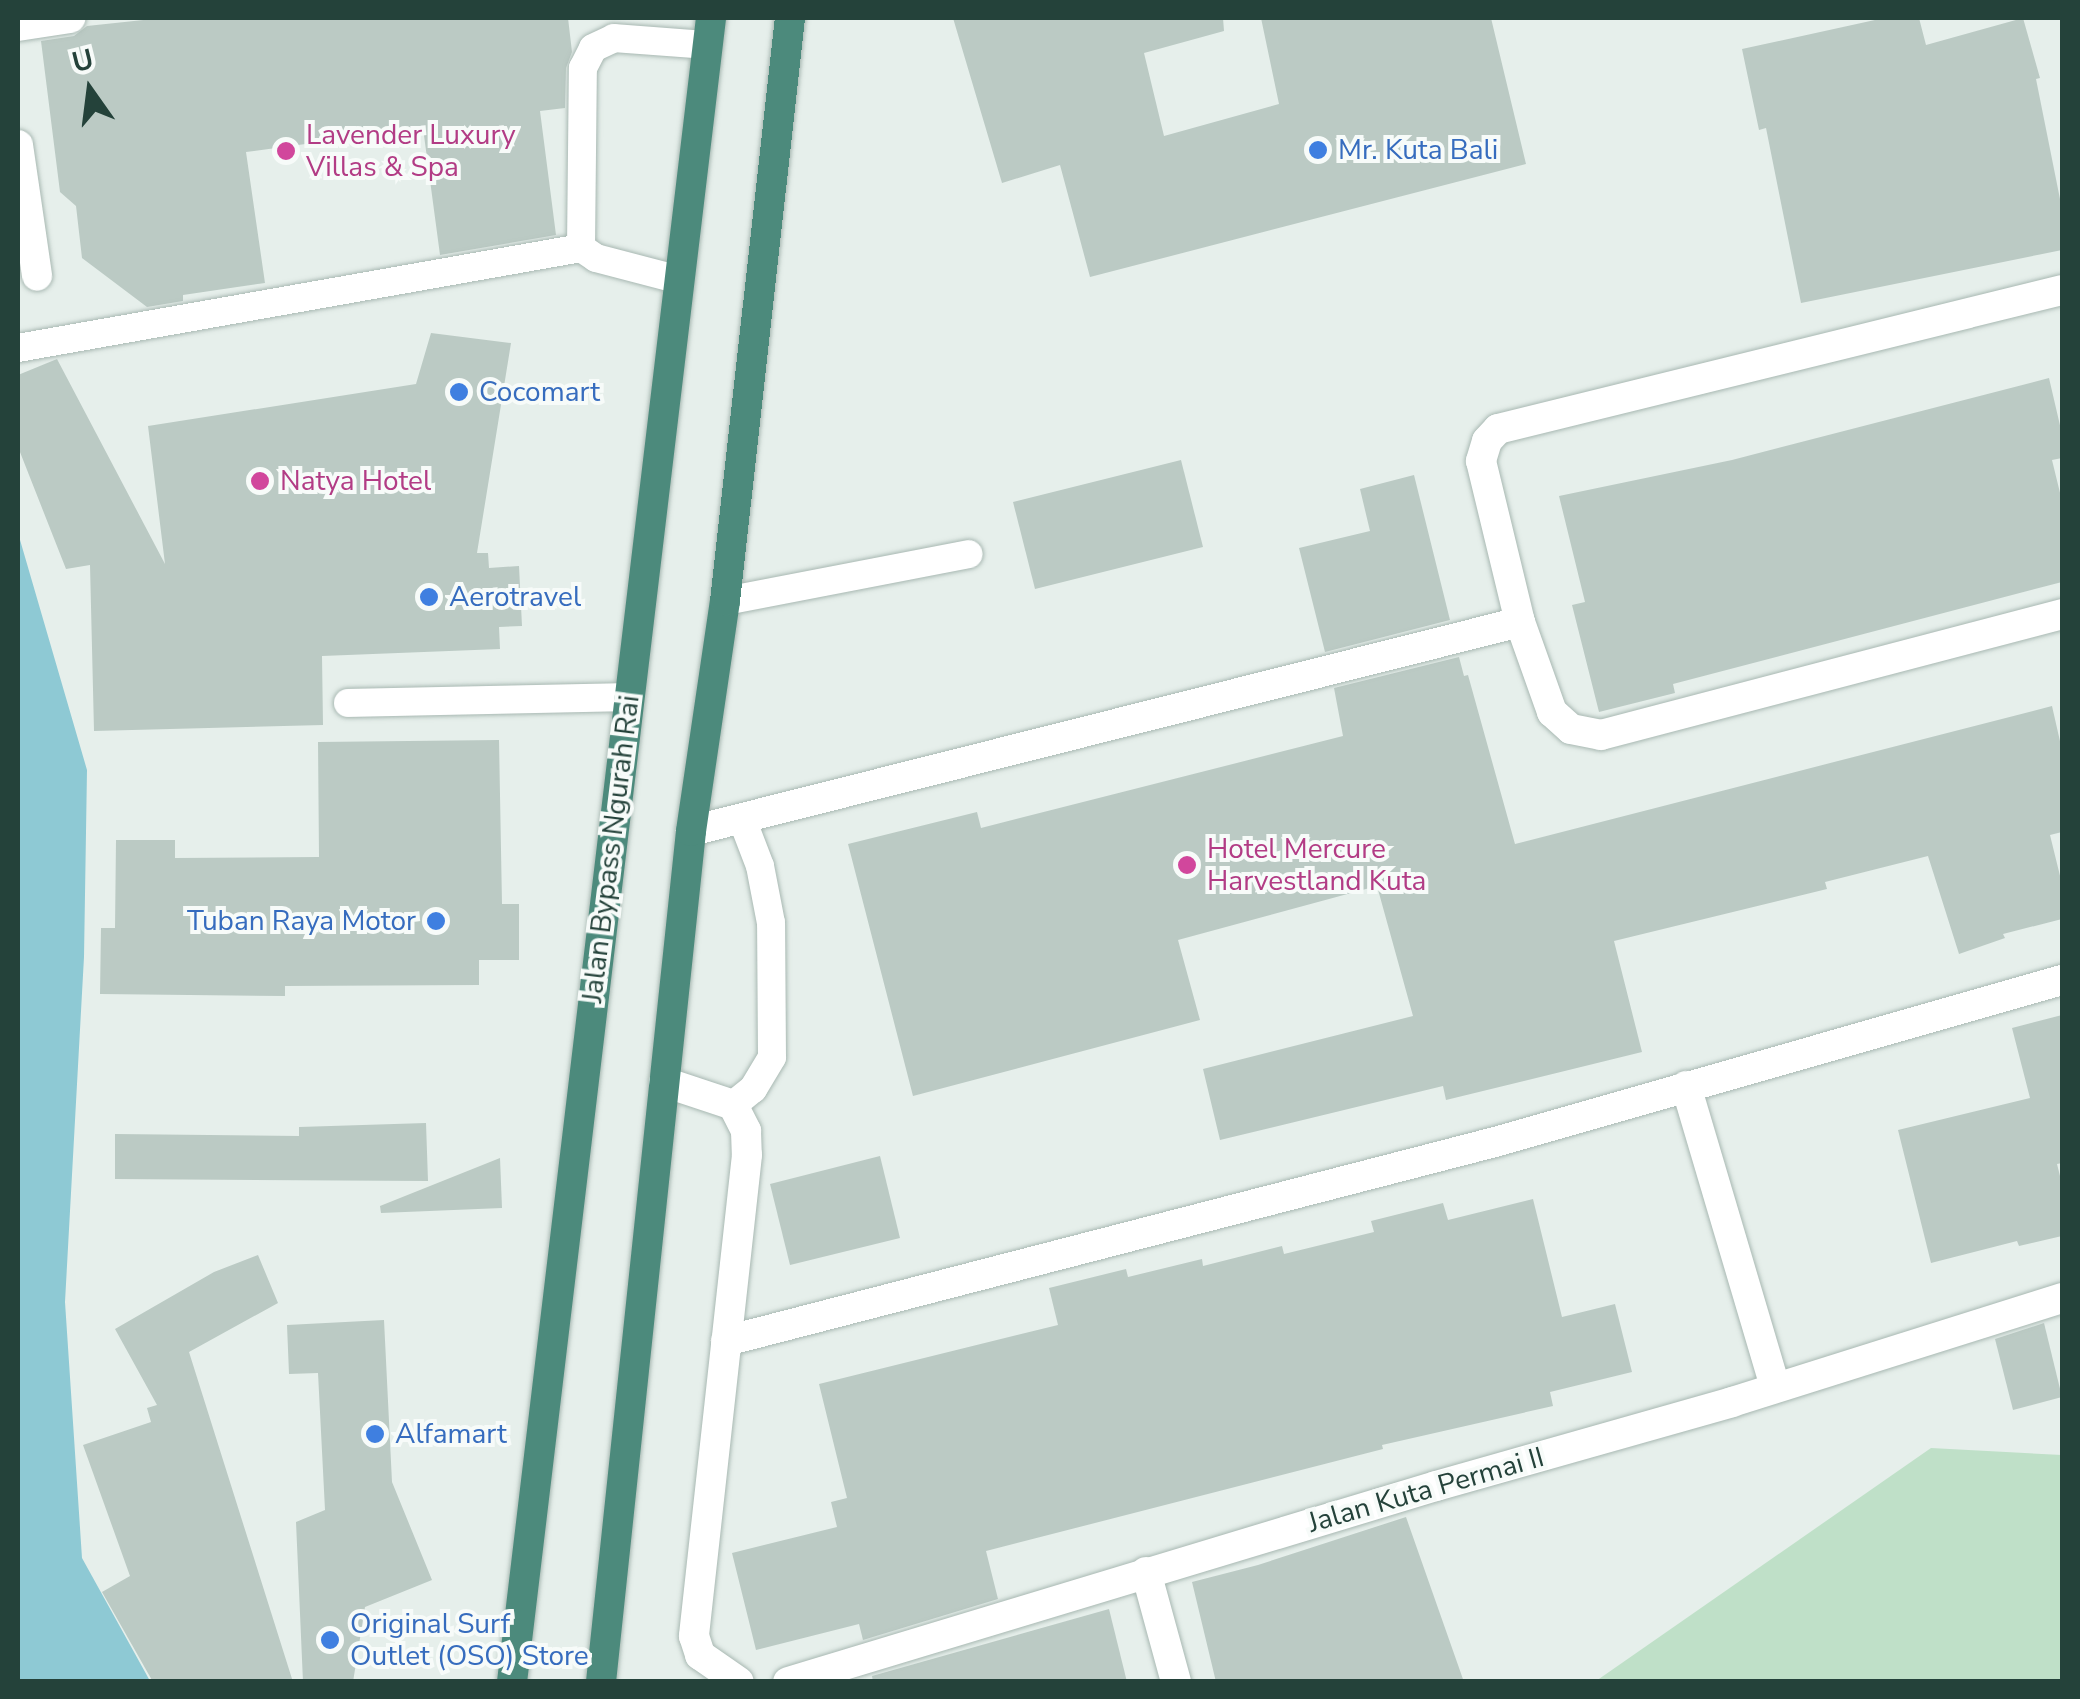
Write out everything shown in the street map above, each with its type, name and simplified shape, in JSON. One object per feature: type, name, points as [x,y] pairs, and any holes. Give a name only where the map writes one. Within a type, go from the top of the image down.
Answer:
[{"type":"highway","points":[[601,1682],[690,832],[725,602],[790,18]]},
{"type":"highway","name":"Jalan Bypass Ngurah Rai","points":[[512,1682],[710,32]]},
{"type":"street","points":[[18,26],[70,18]]},
{"type":"street","points":[[18,144],[36,276]]},
{"type":"street","points":[[2062,290],[1498,429],[1488,441],[1481,461],[1520,622],[1552,712],[1571,729],[1600,735],[2062,614]]},
{"type":"street","points":[[690,832],[1520,622]]},
{"type":"street","points":[[726,1341],[1457,1152],[2062,980]]},
{"type":"street","points":[[664,1082],[733,1105],[746,1131],[747,1155],[694,1636],[700,1655],[739,1682]]},
{"type":"street","points":[[1686,1086],[1775,1386]]},
{"type":"street","name":"Jalan Kuta Permai II","points":[[788,1682],[2062,1298]]},
{"type":"street","points":[[1146,1572],[1176,1682]]},
{"type":"lane","points":[[581,248],[582,68],[592,48],[614,38],[710,32]]},
{"type":"lane","points":[[18,348],[581,248],[596,258],[680,280]]},
{"type":"lane","points":[[725,602],[968,554]]},
{"type":"lane","points":[[348,703],[629,697]]},
{"type":"lane","points":[[733,1105],[753,1090],[772,1057],[771,923],[760,866],[742,818]]},
{"type":"green space","points":[[1931,1448],[2062,1455],[2062,1681],[1596,1681]]},
{"type":"water","points":[[18,533],[87,770],[84,957],[65,1302],[82,1558],[150,1681],[18,1681]]},
{"type":"building","points":[[162,18],[568,18],[572,52],[566,68],[565,108],[540,111],[556,235],[440,255],[423,128],[246,152],[265,283],[183,295],[183,301],[147,307],[82,258],[76,206],[60,192],[41,41],[74,36],[87,26]]},
{"type":"building","name":"Mr. Kuta Bali","points":[[953,18],[1223,18],[1224,31],[1144,53],[1164,136],[1279,104],[1261,18],[1491,18],[1526,164],[1090,277],[1060,165],[1002,183]]},
{"type":"building","points":[[1884,18],[1919,18],[1926,45],[2023,18],[2040,78],[2036,79],[2062,209],[2062,250],[1801,303],[1766,128],[1759,130],[1742,49]]},
{"type":"building","points":[[431,333],[511,343],[477,553],[488,553],[489,568],[519,566],[522,626],[499,627],[500,649],[322,656],[323,725],[94,731],[90,565],[66,569],[18,447],[18,375],[57,359],[165,564],[148,426],[416,384]]},
{"type":"building","points":[[2049,378],[2062,434],[2062,458],[2052,460],[2062,501],[2062,582],[1673,684],[1675,693],[1599,712],[1572,605],[1585,602],[1559,496],[1732,460]]},
{"type":"building","points":[[1181,460],[1203,547],[1035,589],[1013,502]]},
{"type":"building","points":[[1414,475],[1450,620],[1325,652],[1299,548],[1370,531],[1360,489]]},
{"type":"building","points":[[1459,657],[1464,676],[1468,675],[1515,844],[2052,706],[2062,750],[2062,832],[2050,835],[2062,884],[2062,919],[2003,934],[2005,938],[1959,954],[1928,856],[1825,882],[1827,889],[1614,941],[1642,1052],[1446,1100],[1443,1086],[1220,1140],[1203,1069],[1413,1016],[1377,886],[1178,940],[1200,1020],[913,1096],[848,844],[977,812],[981,828],[1343,736],[1334,688]]},
{"type":"building","points":[[499,740],[502,904],[519,904],[519,960],[479,960],[479,985],[285,986],[285,996],[100,994],[101,928],[115,928],[116,840],[175,840],[175,858],[319,857],[318,742]]},
{"type":"building","points":[[2062,1015],[2062,1163],[2057,1164],[2062,1184],[2062,1236],[2019,1246],[2017,1241],[1931,1263],[1898,1130],[2030,1098],[2012,1028]]},
{"type":"building","points":[[426,1123],[428,1181],[115,1179],[115,1134],[299,1136],[299,1127]]},
{"type":"building","points":[[880,1156],[900,1238],[790,1265],[770,1184]]},
{"type":"building","points":[[500,1158],[502,1208],[381,1213],[380,1206]]},
{"type":"building","points":[[1533,1199],[1562,1317],[1615,1304],[1632,1372],[1550,1392],[1553,1406],[1382,1445],[1383,1449],[986,1551],[998,1599],[863,1640],[859,1624],[756,1650],[732,1553],[837,1527],[831,1502],[847,1498],[819,1384],[1058,1325],[1049,1288],[1126,1269],[1128,1277],[1202,1259],[1203,1266],[1282,1246],[1284,1254],[1374,1232],[1371,1221],[1443,1203],[1448,1220]]},
{"type":"building","points":[[258,1255],[278,1303],[189,1352],[293,1682],[153,1682],[102,1592],[130,1576],[83,1445],[151,1422],[147,1408],[157,1405],[115,1329],[214,1272]]},
{"type":"building","points":[[384,1320],[392,1482],[432,1580],[365,1607],[353,1682],[303,1682],[296,1522],[325,1510],[318,1373],[289,1374],[287,1325]]},
{"type":"building","points":[[2044,1323],[2062,1397],[2013,1410],[1995,1339]]},
{"type":"building","points":[[1406,1517],[1464,1682],[1216,1682],[1192,1582]]},
{"type":"building","points":[[1109,1609],[1127,1682],[873,1682],[872,1676]]},
{"type":"place","name":"Mr. Kuta Bali","points":[[1318,150]]},
{"type":"place","name":"Lavender Luxury Villas & Spa","points":[[286,151]]},
{"type":"place","name":"Cocomart","points":[[459,392]]},
{"type":"place","name":"Natya Hotel","points":[[260,481]]},
{"type":"place","name":"Aerotravel","points":[[429,597]]},
{"type":"place","name":"Hotel Mercure Harvestland Kuta","points":[[1187,865]]},
{"type":"place","name":"Tuban Raya Motor","points":[[436,921]]},
{"type":"place","name":"Alfamart","points":[[375,1434]]},
{"type":"place","name":"Original Surf Outlet (OSO) Store","points":[[330,1640]]}]
